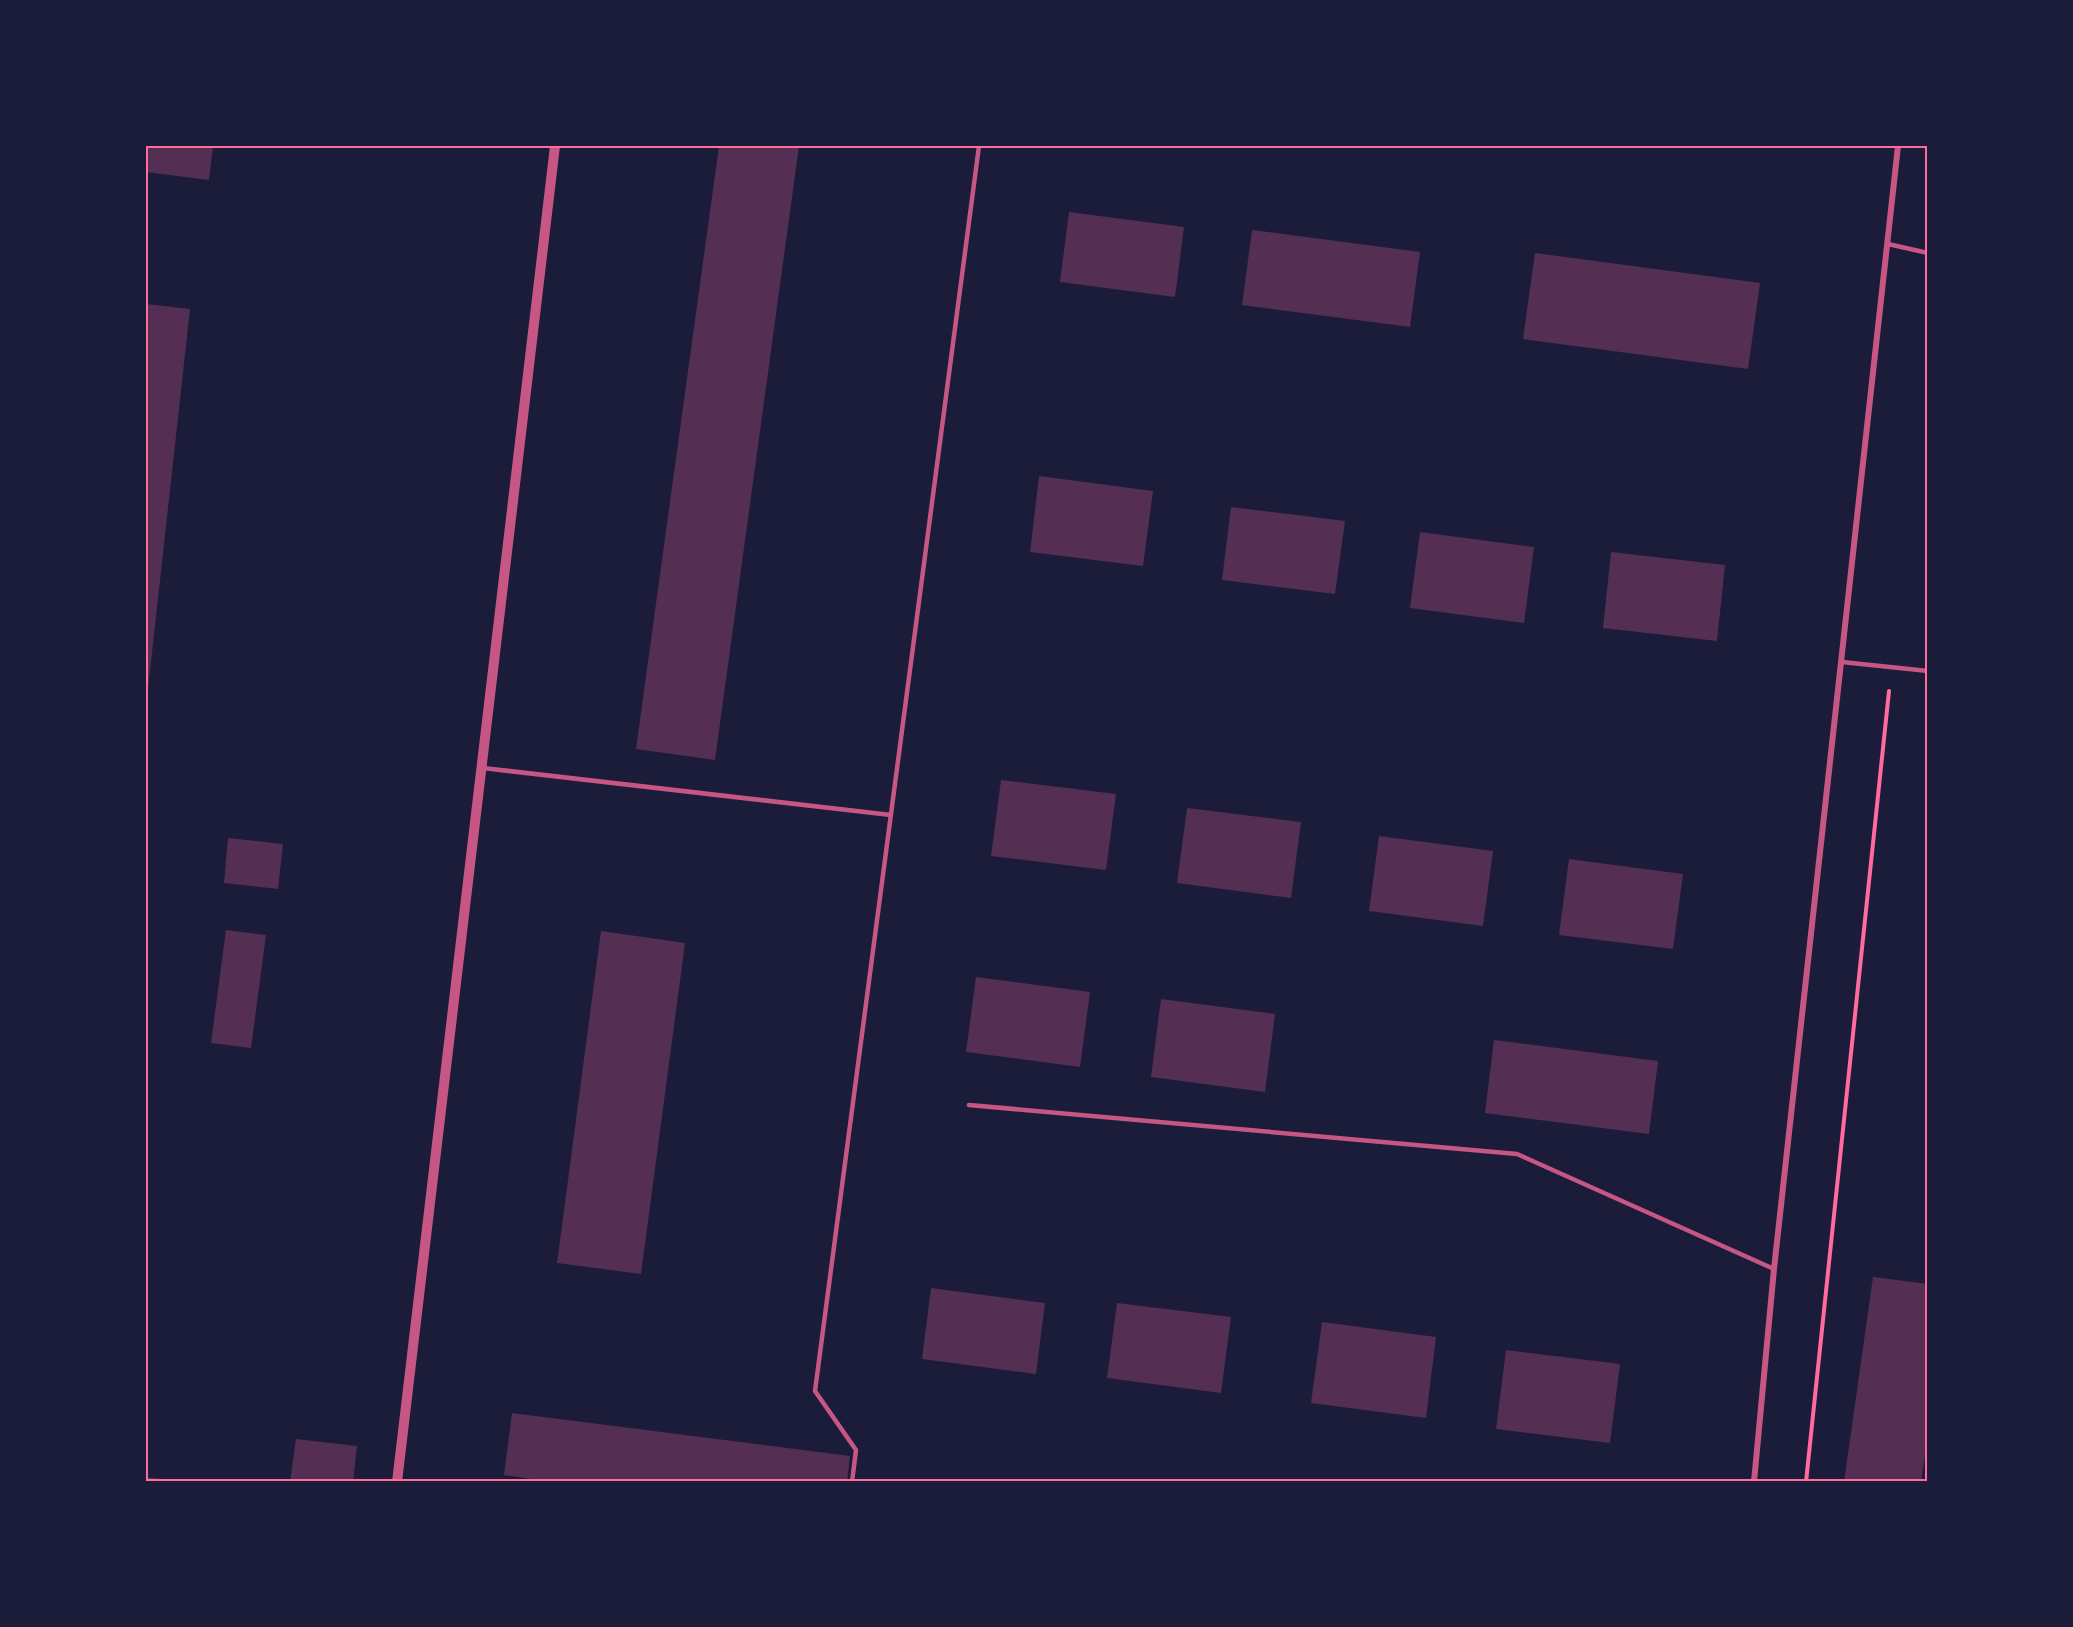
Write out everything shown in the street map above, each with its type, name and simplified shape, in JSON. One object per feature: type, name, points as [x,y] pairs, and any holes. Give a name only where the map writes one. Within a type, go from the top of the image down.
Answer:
[{"type":"street","points":[[397,1482],[555,146]]},
{"type":"street","points":[[1754,1482],[1774,1269],[1898,146]]},
{"type":"lane","points":[[852,1482],[856,1450],[815,1391],[980,146]]},
{"type":"lane","points":[[1888,244],[1928,253]]},
{"type":"lane","points":[[1842,662],[1928,671]]},
{"type":"lane","points":[[481,768],[891,815]]},
{"type":"lane","points":[[969,1105],[1516,1154],[1774,1269]]},
{"type":"path","points":[[1806,1482],[1891,666]]},
{"type":"building","points":[[146,146],[213,146],[209,180],[146,172]]},
{"type":"building","points":[[719,146],[799,146],[715,760],[636,749]]},
{"type":"building","points":[[1069,212],[1184,227],[1175,297],[1060,282]]},
{"type":"building","points":[[1252,230],[1420,252],[1410,327],[1242,305]]},
{"type":"building","points":[[1535,253],[1760,283],[1748,369],[1523,339]]},
{"type":"building","points":[[146,304],[190,309],[147,698],[146,698]]},
{"type":"building","points":[[1039,476],[1153,491],[1143,566],[1030,552]]},
{"type":"building","points":[[1231,507],[1345,521],[1335,594],[1222,580]]},
{"type":"building","points":[[1420,532],[1534,547],[1524,623],[1410,608]]},
{"type":"building","points":[[1611,552],[1725,565],[1717,641],[1603,628]]},
{"type":"building","points":[[1001,780],[1116,794],[1106,870],[991,856]]},
{"type":"building","points":[[1187,808],[1301,822],[1291,898],[1177,883]]},
{"type":"building","points":[[1379,836],[1493,851],[1483,926],[1369,911]]},
{"type":"building","points":[[228,838],[283,844],[278,889],[224,883]]},
{"type":"building","points":[[1569,859],[1683,874],[1673,949],[1559,935]]},
{"type":"building","points":[[226,930],[266,935],[251,1048],[211,1043]]},
{"type":"building","points":[[601,931],[685,943],[641,1274],[557,1263]]},
{"type":"building","points":[[976,977],[1090,992],[1080,1067],[966,1052]]},
{"type":"building","points":[[1161,999],[1275,1014],[1265,1092],[1151,1077]]},
{"type":"building","points":[[1494,1040],[1658,1061],[1649,1134],[1485,1113]]},
{"type":"building","points":[[1873,1277],[1928,1284],[1928,1435],[1921,1482],[1844,1482]]},
{"type":"building","points":[[931,1288],[1045,1303],[1036,1374],[922,1359]]},
{"type":"building","points":[[1117,1303],[1231,1317],[1221,1393],[1107,1378]]},
{"type":"building","points":[[1322,1322],[1436,1337],[1426,1418],[1311,1403]]},
{"type":"building","points":[[1506,1350],[1620,1364],[1610,1443],[1496,1429]]},
{"type":"building","points":[[512,1413],[850,1456],[847,1482],[551,1482],[504,1475]]},
{"type":"building","points":[[296,1439],[357,1446],[353,1482],[290,1482]]},
{"type":"building","points":[[146,1477],[168,1480],[168,1482],[146,1482]]}]
